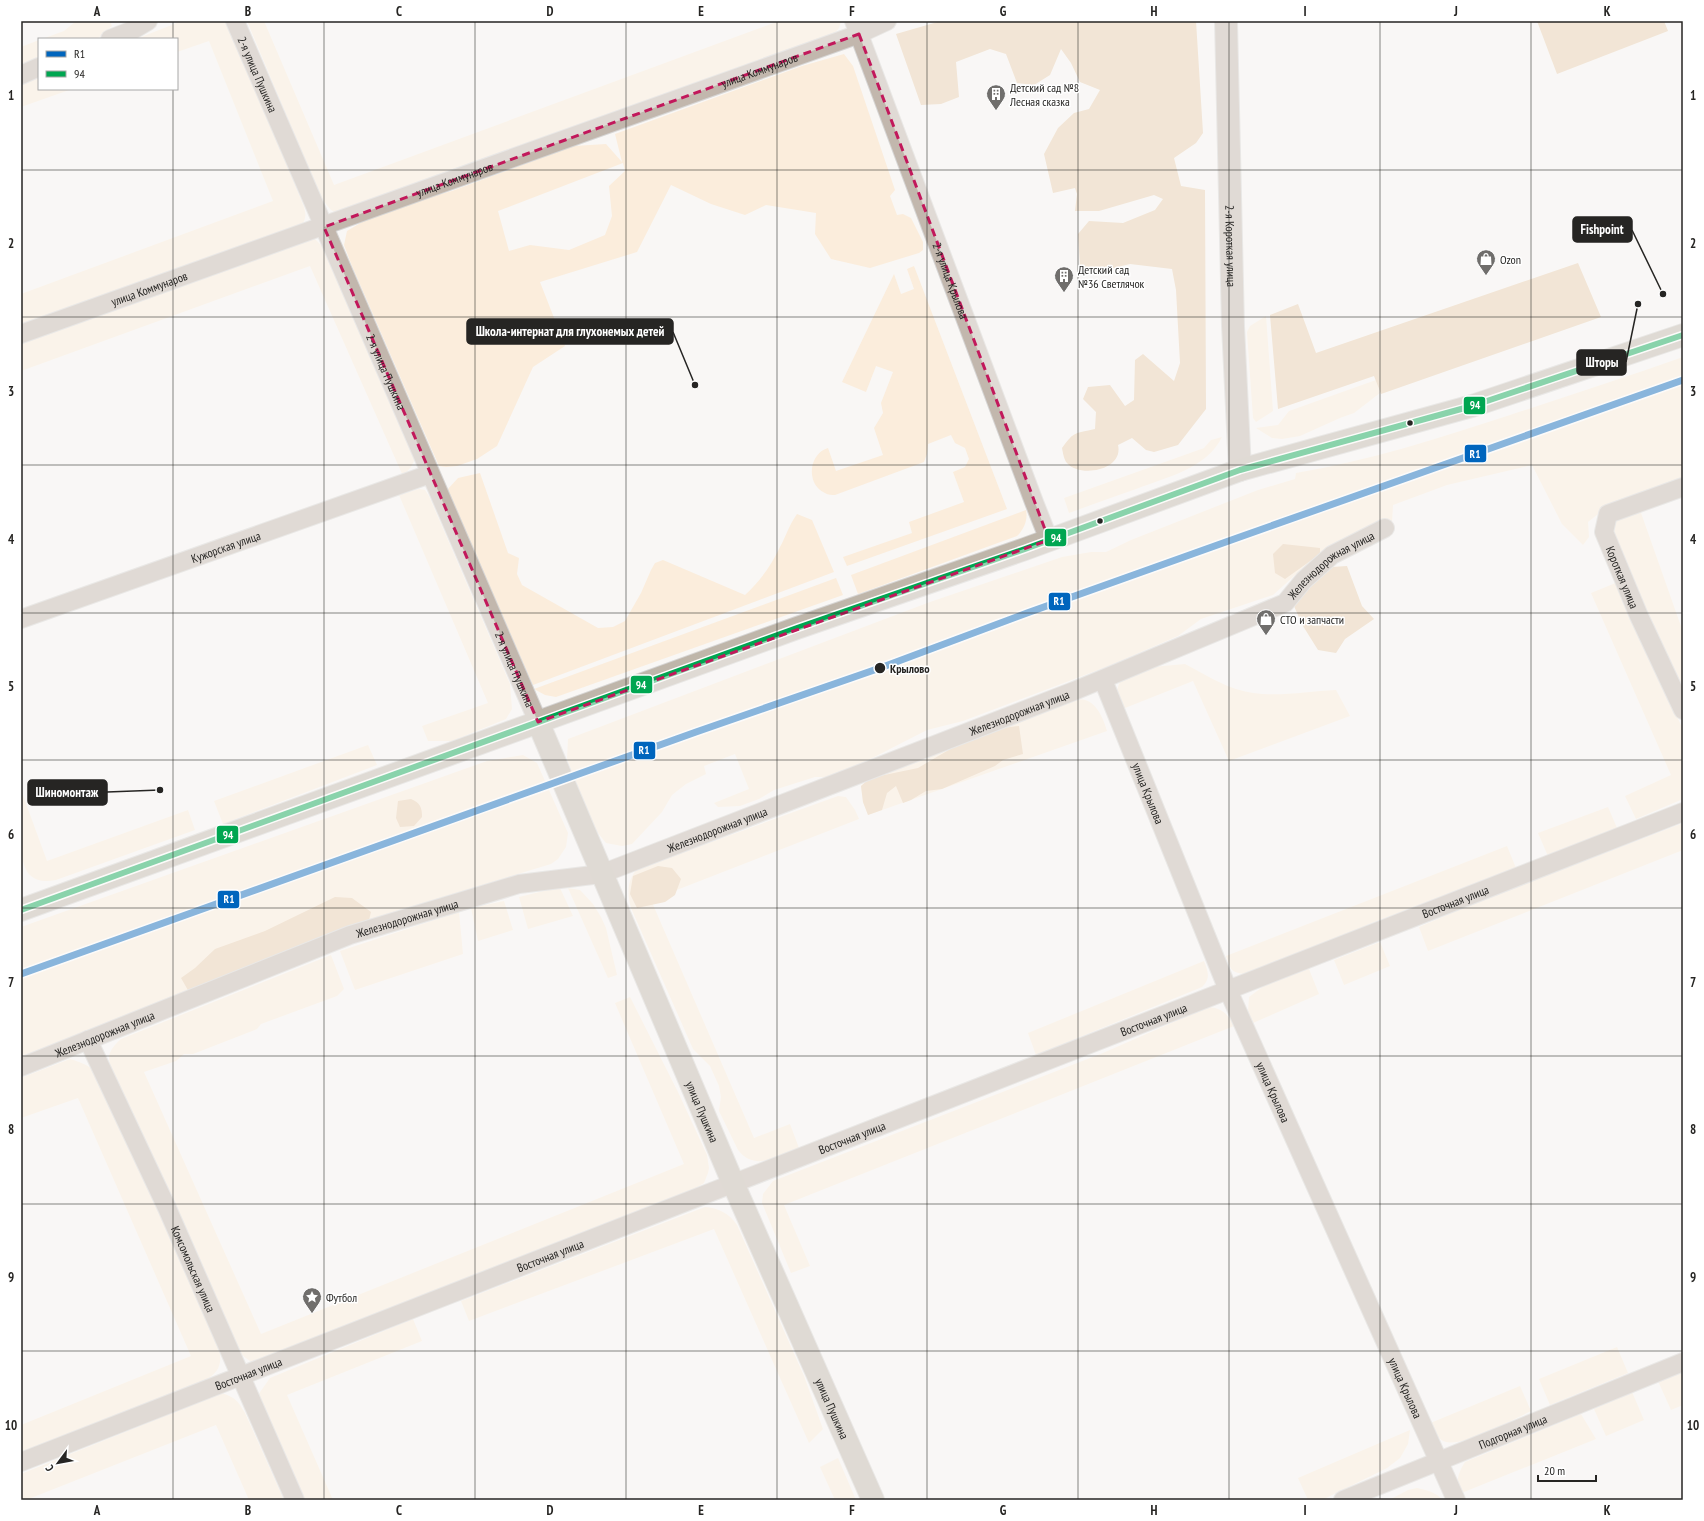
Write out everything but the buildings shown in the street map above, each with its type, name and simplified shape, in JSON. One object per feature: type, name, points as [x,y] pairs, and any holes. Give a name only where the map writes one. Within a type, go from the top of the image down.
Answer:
[{"type":"main road","points":[[22,904],[1049,540],[1240,470],[1472,406],[1683,335]]},
{"type":"main road","name":"улица Пушкина","points":[[538,722],[733,1183],[873,1500]]},
{"type":"street","points":[[112,38],[132,25],[148,21]]},
{"type":"street","name":"2-я улица Пушкина","points":[[235,21],[538,722]]},
{"type":"street","name":"улица Коммунаров","points":[[21,334],[324,227],[856,28],[887,21]]},
{"type":"street","name":"2-я Короткая улица","points":[[1226,21],[1233,326],[1240,470]]},
{"type":"street","name":"2-я улица Крылова","points":[[856,28],[1049,540]]},
{"type":"street","points":[[21,75],[38,67]]},
{"type":"street","name":"Кужорская улица","points":[[21,619],[430,474]]},
{"type":"street","name":"Короткая улица","points":[[1683,487],[1608,514],[1604,532],[1636,608],[1683,710]]},
{"type":"street","name":"Железнодорожная улица","points":[[21,1067],[350,935],[519,884],[601,874],[1102,680],[1285,604],[1304,580],[1332,555],[1385,528]]},
{"type":"street","name":"улица Крылова","points":[[1102,680],[1228,990],[1456,1500]]},
{"type":"street","name":"Восточная улица","points":[[21,1462],[1683,812]]},
{"type":"street","name":"Комсомольская улица","points":[[88,1040],[167,1208],[295,1500]]},
{"type":"street","name":"Подгорная улица","points":[[1343,1500],[1683,1362]]},
{"type":"highlighted area","points":[[859,34],[1049,540],[538,722],[324,227]]},
{"type":"shaded area","points":[[110,21],[112,26],[98,38],[45,38],[64,31],[75,22]]},
{"type":"shaded area","points":[[182,21],[228,21],[304,207],[305,216],[303,223],[302,225],[21,325],[21,294],[273,201],[209,41],[178,52],[178,38],[139,38]]},
{"type":"shaded area","points":[[247,21],[264,21],[334,185],[779,21],[841,21],[839,28],[833,35],[337,213],[331,210],[321,198]]},
{"type":"shaded area","points":[[941,21],[1196,21],[1203,133],[1196,143],[1174,158],[1181,186],[1205,190],[1206,409],[1178,445],[1154,452],[1146,450],[1132,438],[1118,445],[1118,454],[1114,461],[1108,466],[1090,471],[1073,468],[1064,458],[1062,448],[1073,435],[1079,432],[1095,429],[1096,412],[1083,399],[1088,387],[1110,385],[1125,406],[1134,400],[1135,360],[1143,354],[1174,381],[1180,363],[1176,290],[1172,269],[1130,264],[1089,274],[1080,265],[1078,234],[1089,221],[1123,223],[1155,210],[1163,199],[1154,195],[1099,211],[1075,211],[1077,194],[1075,188],[1053,193],[1044,154],[1058,128],[1074,113],[1089,109],[1100,90],[1080,82],[1071,63],[1061,49],[1050,75],[1034,85],[1017,83],[1006,54],[990,49],[956,62],[959,97],[941,104],[921,105],[896,34]]},
{"type":"shaded area","points":[[1537,21],[1664,21],[1668,31],[1557,74]]},
{"type":"shaded area","points":[[38,40],[38,60],[21,67],[21,47]]},
{"type":"shaded area","points":[[844,54],[853,66],[895,190],[890,196],[897,215],[903,214],[911,218],[923,242],[923,250],[919,253],[870,268],[831,259],[815,234],[816,213],[766,205],[745,215],[711,204],[671,185],[637,252],[540,282],[565,346],[533,367],[497,446],[477,459],[457,466],[439,466],[352,266],[344,245],[347,231],[362,222],[412,202],[452,191],[574,146],[606,144],[622,162],[615,134],[802,66]],"holes":[[[623,163],[625,171],[609,186],[612,216],[605,235],[569,250],[530,245],[509,251],[498,211]]]},
{"type":"shaded area","points":[[38,76],[38,90],[69,90],[21,107],[21,83]]},
{"type":"shaded area","points":[[311,239],[315,239],[322,246],[415,459],[411,467],[403,476],[310,266],[21,371],[21,343]]},
{"type":"shaded area","points":[[1578,263],[1601,317],[1381,394],[1374,376],[1278,409],[1270,315],[1298,304],[1316,353]]},
{"type":"shaded area","points":[[914,266],[1007,509],[847,566],[843,557],[912,533],[909,522],[964,502],[953,472],[965,467],[969,459],[965,448],[955,443],[951,435],[928,444],[924,462],[835,495],[827,494],[819,489],[812,477],[813,463],[816,456],[821,451],[828,448],[836,471],[883,455],[874,428],[883,413],[881,403],[893,372],[876,366],[866,392],[842,382],[894,274],[901,294],[914,289],[907,269]]},
{"type":"shaded area","points":[[1266,316],[1273,411],[1256,422],[1253,418],[1247,332],[1250,326]]},
{"type":"shaded area","points":[[1683,357],[1683,484],[1607,507],[1588,522],[1589,537],[1583,545],[1562,524],[1532,465],[1447,485],[1393,505],[1392,523],[1371,528],[1335,543],[1273,595],[1201,619],[1178,636],[1106,667],[963,721],[927,730],[845,772],[832,777],[815,777],[774,790],[759,799],[740,806],[718,807],[714,803],[749,789],[735,754],[704,766],[706,774],[686,784],[672,795],[662,812],[632,844],[622,846],[606,843],[594,828],[567,759],[568,739],[930,602],[1062,557],[1091,552],[1106,552],[1131,540],[1258,490],[1295,479],[1296,473],[1350,462],[1431,440],[1484,424]]},
{"type":"shaded area","points":[[1376,380],[1380,393],[1354,413],[1300,436],[1282,439],[1272,438],[1256,428],[1278,425],[1289,411]]},
{"type":"shaded area","points":[[1222,437],[1215,448],[1206,457],[1173,476],[1069,513],[1064,498],[1204,448],[1211,440]]},
{"type":"shaded area","points":[[480,473],[508,553],[519,558],[517,574],[522,585],[598,628],[613,627],[625,621],[641,593],[655,563],[663,560],[745,595],[769,567],[797,514],[812,520],[834,572],[533,685],[447,490],[458,478]]},
{"type":"shaded area","points":[[419,489],[425,490],[429,496],[510,684],[512,709],[506,719],[452,741],[428,741],[422,726],[488,703],[399,495]]},
{"type":"shaded area","points":[[1026,510],[1025,524],[1017,536],[858,594],[851,575]]},
{"type":"shaded area","points":[[1640,510],[1683,632],[1683,697],[1611,530],[1619,518]]},
{"type":"shaded area","points":[[1283,544],[1320,548],[1320,554],[1285,579],[1275,573],[1273,554]]},
{"type":"shaded area","points":[[1347,566],[1362,606],[1374,619],[1345,639],[1336,653],[1318,650],[1303,626],[1293,604],[1302,589],[1332,567]]},
{"type":"shaded area","points":[[836,578],[843,595],[556,697],[545,695],[534,689]]},
{"type":"shaded area","points":[[1618,582],[1683,730],[1683,799],[1636,819],[1625,796],[1671,775],[1591,593]]},
{"type":"shaded area","points":[[1185,664],[1235,689],[1253,693],[1284,694],[1336,690],[1350,716],[1229,761],[1193,681],[1120,710],[1116,693],[1120,681],[1152,667]]},
{"type":"shaded area","points":[[1072,700],[1085,700],[1093,705],[1102,717],[1107,731],[868,815],[863,802],[861,786],[870,778],[997,731],[1020,720]]},
{"type":"shaded area","points":[[1019,726],[1023,754],[1003,760],[995,766],[942,789],[926,791],[903,803],[896,786],[887,793],[882,810],[868,815],[863,802],[861,786],[870,778],[918,768],[952,748],[1002,728]]},
{"type":"shaded area","points":[[368,745],[377,765],[223,824],[214,801]]},
{"type":"shaded area","points":[[523,755],[537,763],[568,833],[566,847],[558,859],[551,864],[380,916],[21,1058],[21,927],[487,761]]},
{"type":"shaded area","points":[[21,790],[47,861],[188,810],[195,830],[56,880],[44,881],[35,879],[29,874],[25,867],[21,850]]},
{"type":"shaded area","points":[[838,796],[846,797],[859,819],[651,900],[754,1138],[790,1124],[799,1148],[775,1158],[759,1161],[752,1160],[745,1157],[738,1150],[719,1111],[721,1097],[719,1086],[710,1066],[693,1049],[631,908],[629,887],[631,878],[637,869]]},
{"type":"shaded area","points":[[411,799],[417,802],[420,806],[422,817],[414,826],[400,827],[396,818],[398,801]]},
{"type":"shaded area","points":[[1608,807],[1617,828],[1548,856],[1538,833]]},
{"type":"shaded area","points":[[1683,823],[1683,850],[1428,951],[1419,927],[1539,876],[1561,870]]},
{"type":"shaded area","points":[[1507,846],[1516,868],[1369,924],[1246,974],[1237,973],[1232,970],[1229,964],[1226,956]]},
{"type":"shaded area","points":[[658,866],[672,868],[681,879],[675,895],[665,902],[637,908],[630,894],[633,876]]},
{"type":"shaded area","points":[[560,888],[573,916],[528,929],[519,897]]},
{"type":"shaded area","points":[[568,888],[580,890],[593,904],[601,917],[606,928],[617,975],[608,978]]},
{"type":"shaded area","points":[[335,897],[352,898],[371,912],[369,920],[189,992],[181,978],[195,968],[215,949],[265,931]]},
{"type":"shaded area","points":[[504,901],[513,930],[478,941],[471,908]]},
{"type":"shaded area","points":[[459,912],[463,954],[355,990],[340,951]]},
{"type":"shaded area","points":[[1380,942],[1390,966],[1344,985],[1334,960]]},
{"type":"shaded area","points":[[331,955],[344,989],[337,996],[261,1024],[257,1029],[193,1054],[184,1054],[176,1061],[144,1072],[261,1334],[684,1164],[615,1003],[630,997],[678,1092],[707,1155],[709,1168],[704,1183],[696,1188],[259,1361],[250,1361],[239,1353],[116,1081],[109,1058],[115,1045],[121,1039]]},
{"type":"shaded area","points":[[1204,961],[1207,968],[1208,978],[1202,987],[1036,1055],[1028,1033]]},
{"type":"shaded area","points":[[1309,969],[1319,994],[1253,1023],[1248,1013],[1249,997],[1265,985]]},
{"type":"shaded area","points":[[1208,1007],[1224,1012],[1234,1026],[784,1205],[810,1266],[791,1273],[762,1203],[763,1194],[773,1181],[1103,1053]]},
{"type":"shaded area","points":[[70,1059],[88,1066],[95,1071],[101,1079],[218,1346],[220,1362],[214,1374],[205,1380],[21,1454],[21,1425],[191,1356],[78,1098],[21,1118],[21,1078]]},
{"type":"shaded area","points":[[705,1207],[723,1212],[737,1225],[804,1376],[823,1429],[809,1443],[714,1229],[469,1321],[461,1301]]},
{"type":"shaded area","points":[[413,1319],[422,1341],[287,1395],[333,1500],[301,1500],[258,1395],[270,1378]]},
{"type":"shaded area","points":[[1617,1347],[1628,1373],[1550,1405],[1539,1379]]},
{"type":"shaded area","points":[[1683,1371],[1683,1405],[1671,1410],[1658,1381]]},
{"type":"shaded area","points":[[1520,1386],[1531,1411],[1476,1436],[1465,1440],[1446,1442],[1438,1437],[1428,1424]]},
{"type":"shaded area","points":[[1632,1392],[1644,1420],[1606,1436],[1594,1409]]},
{"type":"shaded area","points":[[222,1393],[236,1400],[245,1413],[284,1500],[249,1500],[216,1425],[26,1500],[21,1500],[21,1474]]},
{"type":"shaded area","points":[[1581,1414],[1596,1439],[1459,1494],[1457,1485],[1458,1477],[1465,1462]]},
{"type":"shaded area","points":[[1410,1430],[1408,1444],[1400,1458],[1387,1468],[1322,1500],[1308,1500],[1298,1478]]},
{"type":"shaded area","points":[[838,1458],[856,1500],[835,1500],[820,1467]]},
{"type":"shaded area","points":[[1417,1488],[1434,1493],[1442,1500],[1389,1500],[1408,1490]]},
{"type":"transit line","name":"94","points":[[21,910],[797,628],[1025,549],[1240,470],[1472,406],[1683,335]]},
{"type":"transit line","name":"R1","points":[[21,974],[696,732],[880,668],[1027,613],[1683,380]]},
{"type":"place","name":"Детский сад №8 Лесная сказка","points":[[996,111]]},
{"type":"place","name":"Ozon","points":[[1486,276]]},
{"type":"place","name":"Детский сад №36 Светлячок","points":[[1064,293]]},
{"type":"place","name":"Fishpoint","points":[[1663,294]]},
{"type":"place","name":"Шторы","points":[[1638,304]]},
{"type":"place","name":"Школа-интернат для глухонемых детей","points":[[695,385]]},
{"type":"place","name":"СТО и запчасти","points":[[1266,636]]},
{"type":"place","name":"Крылово","points":[[880,668]]},
{"type":"place","name":"Шиномонтаж","points":[[160,790]]},
{"type":"place","name":"Футбол","points":[[312,1314]]}]
